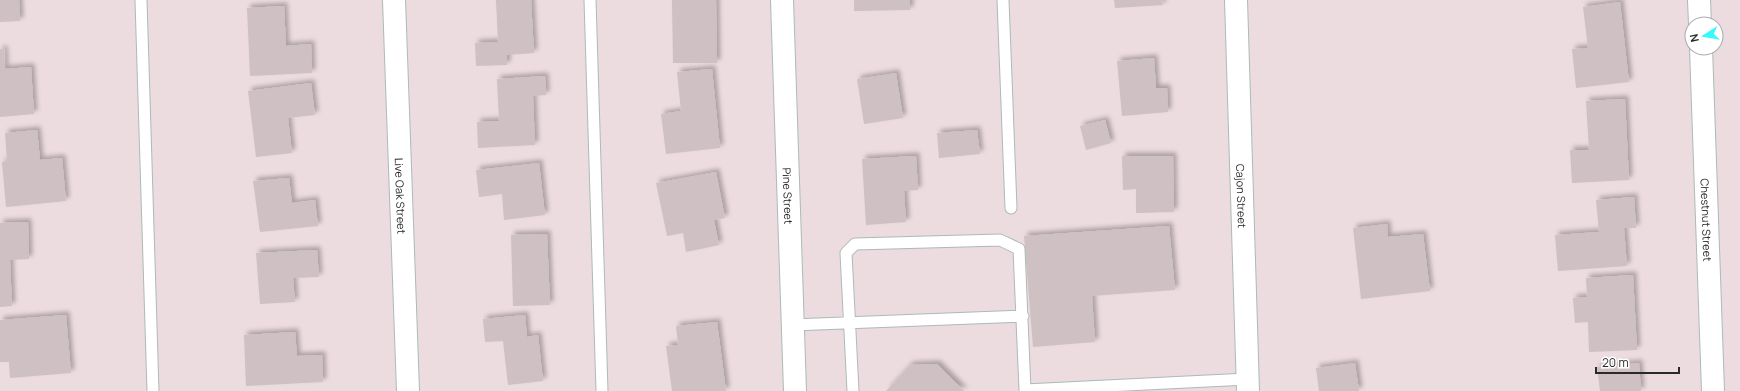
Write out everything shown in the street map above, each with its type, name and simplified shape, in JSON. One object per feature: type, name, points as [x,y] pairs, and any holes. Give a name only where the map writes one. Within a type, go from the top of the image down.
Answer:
[{"type":"street","name":"Live Oak Street","points":[[394,0],[408,391]]},
{"type":"street","name":"Pine Street","points":[[782,0],[795,391]]},
{"type":"street","name":"Cajon Street","points":[[1236,0],[1248,385]]},
{"type":"street","points":[[1699,0],[1700,16]]},
{"type":"street","name":"Chestnut Street","points":[[1701,56],[1713,391]]},
{"type":"lane","points":[[141,0],[153,391]]},
{"type":"lane","points":[[590,0],[602,391]]},
{"type":"lane","points":[[1003,0],[1010,208]]},
{"type":"lane","points":[[853,391],[846,253],[856,244],[1000,240],[1019,249],[1025,391],[1248,385]]},
{"type":"lane","points":[[792,325],[1023,316]]},
{"type":"building","points":[[0,0],[19,0],[20,21],[0,22]]},
{"type":"building","points":[[496,0],[531,0],[534,53],[507,55],[507,65],[476,66],[475,43],[498,42]]},
{"type":"building","points":[[672,0],[716,0],[717,63],[673,63]]},
{"type":"building","points":[[854,0],[910,0],[910,10],[854,11]]},
{"type":"building","points":[[1114,0],[1162,0],[1163,5],[1115,8]]},
{"type":"building","points":[[1620,2],[1629,82],[1576,88],[1572,49],[1588,48],[1583,7]]},
{"type":"building","points":[[284,6],[286,46],[311,44],[312,73],[250,76],[247,8]]},
{"type":"building","points":[[0,49],[4,49],[5,69],[31,67],[34,114],[0,117]]},
{"type":"building","points":[[1154,58],[1156,88],[1167,88],[1168,112],[1122,116],[1117,61]]},
{"type":"building","points":[[712,69],[720,148],[666,154],[661,114],[681,111],[677,72]]},
{"type":"building","points":[[896,73],[903,118],[864,124],[857,79]]},
{"type":"building","points":[[545,76],[546,95],[533,96],[535,145],[478,148],[477,122],[499,121],[497,79]]},
{"type":"building","points":[[311,83],[315,115],[288,118],[292,153],[256,157],[248,91]]},
{"type":"building","points":[[1625,99],[1629,180],[1572,183],[1570,150],[1589,150],[1586,101]]},
{"type":"building","points":[[1105,120],[1111,143],[1086,150],[1080,126]]},
{"type":"building","points":[[37,130],[40,160],[62,158],[66,201],[6,207],[2,162],[7,161],[5,133]]},
{"type":"building","points":[[977,130],[980,154],[939,158],[937,133]]},
{"type":"building","points":[[916,156],[918,190],[904,191],[906,222],[866,225],[862,159]]},
{"type":"building","points":[[1122,156],[1173,156],[1174,212],[1136,213],[1136,189],[1123,190]]},
{"type":"building","points":[[539,163],[545,215],[504,220],[502,194],[479,197],[476,170]]},
{"type":"building","points":[[716,172],[725,218],[714,220],[719,245],[686,252],[683,233],[667,236],[656,183]]},
{"type":"building","points":[[289,178],[292,203],[315,200],[318,226],[260,232],[253,181]]},
{"type":"building","points":[[1634,197],[1636,228],[1624,228],[1627,266],[1558,271],[1555,235],[1599,232],[1596,200]]},
{"type":"building","points":[[28,222],[29,259],[10,260],[12,306],[0,307],[0,223]]},
{"type":"building","points":[[1387,224],[1388,237],[1423,234],[1430,291],[1361,299],[1353,228]]},
{"type":"building","points":[[1169,226],[1175,290],[1092,296],[1095,342],[1033,347],[1024,236]]},
{"type":"building","points":[[547,234],[550,305],[513,306],[511,235]]},
{"type":"building","points":[[317,250],[319,277],[293,278],[295,302],[260,304],[256,253]]},
{"type":"building","points":[[1633,275],[1637,350],[1589,352],[1588,322],[1575,323],[1573,298],[1587,297],[1586,278]]},
{"type":"building","points":[[66,315],[71,373],[10,378],[9,362],[0,362],[0,320]]},
{"type":"building","points":[[525,315],[527,337],[538,335],[543,381],[508,385],[503,341],[485,342],[483,319]]},
{"type":"building","points":[[717,322],[726,391],[672,391],[666,346],[678,345],[676,326]]},
{"type":"building","points":[[295,332],[297,356],[322,355],[323,382],[246,386],[244,335]]},
{"type":"building","points":[[1355,363],[1359,391],[1319,391],[1316,368]]},
{"type":"building","points":[[1639,363],[1641,391],[1600,391],[1597,367]]},
{"type":"building","points":[[937,364],[964,391],[886,391],[910,365]]}]
